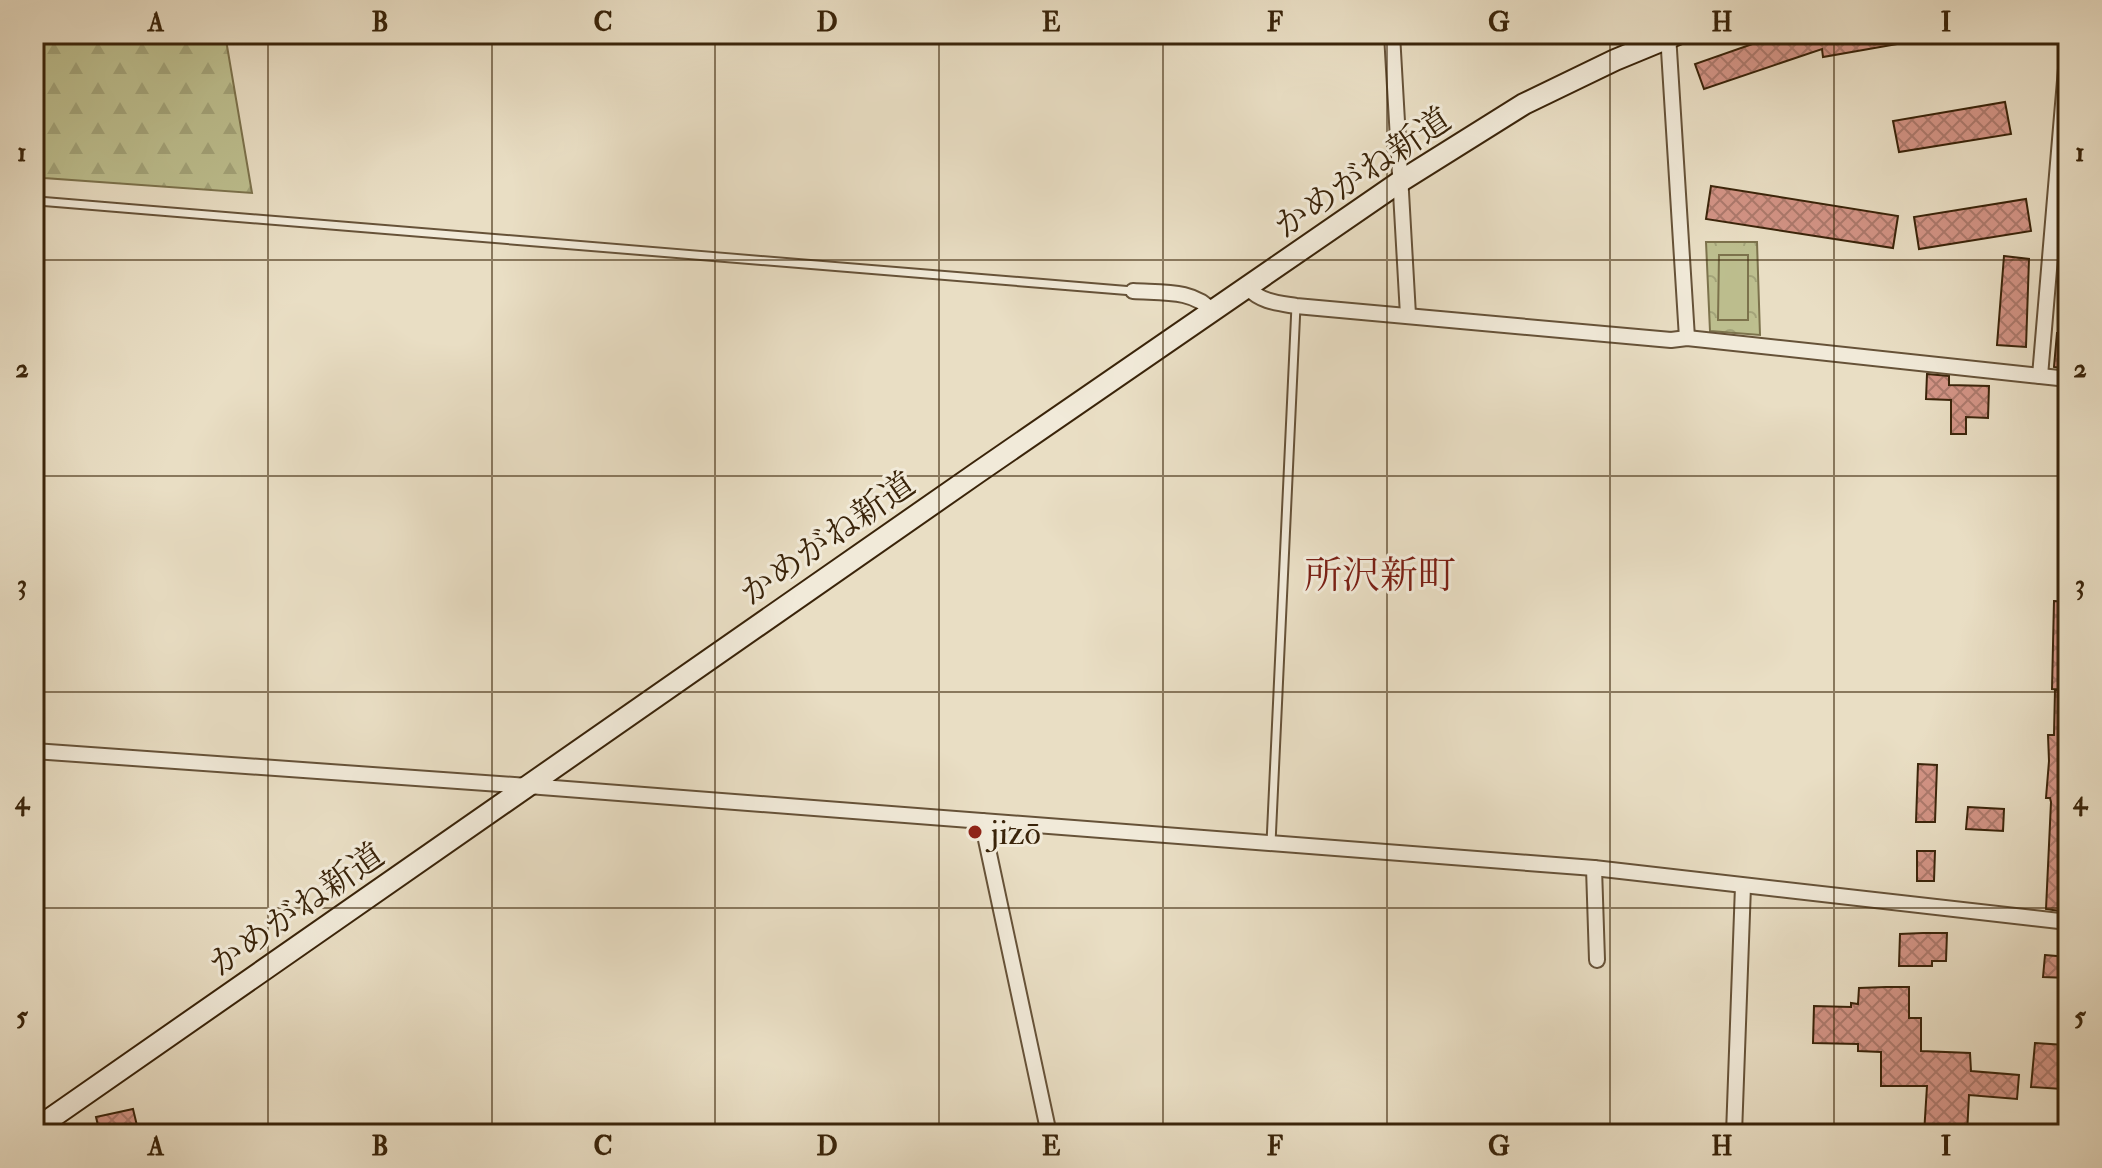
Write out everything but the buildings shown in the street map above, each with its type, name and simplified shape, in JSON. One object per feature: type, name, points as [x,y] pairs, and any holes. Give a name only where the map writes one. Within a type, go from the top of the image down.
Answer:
[{"type":"street","points":[[1392,34],[1408,315]]},
{"type":"street","points":[[1671,35],[1687,338]]},
{"type":"street","name":"かめがね新道","points":[[34,1130],[1401,181],[1524,104],[1671,35]]},
{"type":"street","points":[[2040,376],[2068,45]]},
{"type":"street","points":[[1248,288],[1266,301],[1296,306],[1671,340],[1687,338],[2068,379]]},
{"type":"street","points":[[1133,291],[1188,295],[1205,302],[1213,312]]},
{"type":"street","points":[[34,751],[1594,868],[2068,922]]},
{"type":"street","points":[[982,821],[1049,1134]]},
{"type":"street","points":[[1594,868],[1597,960]]},
{"type":"street","points":[[1734,1134],[1743,886]]},
{"type":"lane","points":[[34,197],[38,201],[248,219],[1133,291]]},
{"type":"lane","points":[[1271,843],[1296,306]]},
{"type":"green space","points":[[34,34],[225,34],[252,193],[44,178],[34,128]]},
{"type":"green space","points":[[1706,242],[1757,242],[1760,335],[1710,331]]},
{"type":"green space","points":[[1719,255],[1748,255],[1748,320],[1718,320]]},
{"type":"place","name":"jizō","points":[[975,832]]},
{"type":"district","name":"所沢新町","points":[[1380,575]]}]
